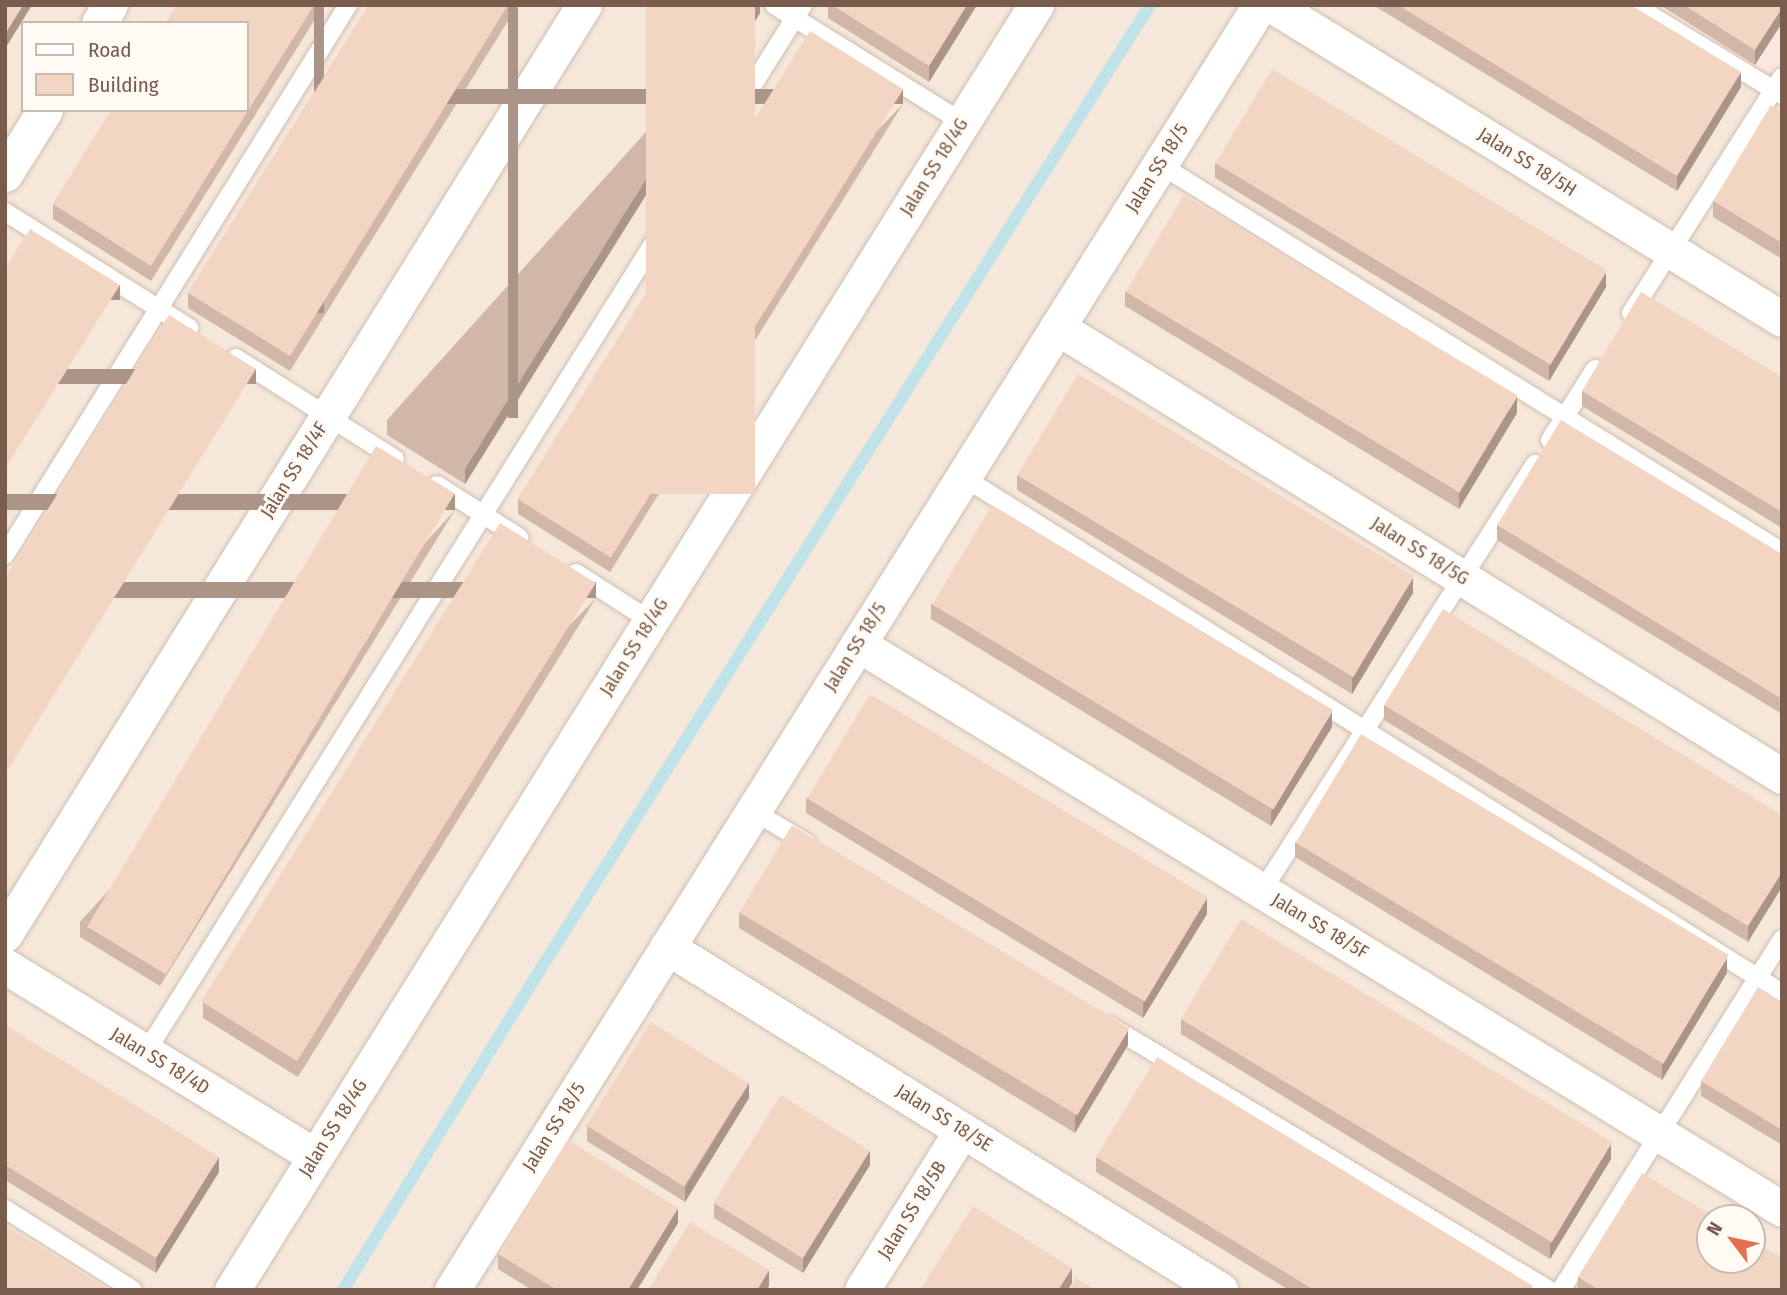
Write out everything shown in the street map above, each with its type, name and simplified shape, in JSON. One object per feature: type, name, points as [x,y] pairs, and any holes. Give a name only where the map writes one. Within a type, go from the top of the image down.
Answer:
[{"type":"street","points":[[101,21],[110,5]]},
{"type":"street","name":"Jalan SS 18/4F","points":[[5,934],[584,5]]},
{"type":"street","name":"Jalan SS 18/4G","points":[[232,1290],[1036,5]]},
{"type":"street","name":"Jalan SS 18/5","points":[[452,1290],[1259,5]]},
{"type":"street","name":"Jalan SS 18/5H","points":[[1272,5],[1782,319]]},
{"type":"street","points":[[5,174],[44,112]]},
{"type":"street","name":"Jalan SS 18/5G","points":[[1057,327],[1782,776]]},
{"type":"street","name":"Jalan SS 18/5F","points":[[858,644],[1782,1209]]},
{"type":"street","name":"Jalan SS 18/5E","points":[[667,947],[1220,1290]]},
{"type":"street","name":"Jalan SS 18/4D","points":[[5,966],[316,1156]]},
{"type":"street","name":"Jalan SS 18/5B","points":[[862,1290],[962,1130]]},
{"type":"lane","points":[[5,555],[348,5]]},
{"type":"lane","points":[[774,5],[799,12],[962,122]]},
{"type":"lane","points":[[1621,328],[1779,88],[1634,5]]},
{"type":"lane","points":[[146,1052],[799,12]]},
{"type":"lane","points":[[1159,164],[1782,552]]},
{"type":"lane","points":[[5,212],[539,550]]},
{"type":"lane","points":[[1262,891],[1607,350]]},
{"type":"lane","points":[[964,477],[1782,993]]},
{"type":"lane","points":[[561,564],[651,621]]},
{"type":"lane","points":[[753,811],[824,854]]},
{"type":"lane","points":[[1561,1290],[1782,939]]},
{"type":"lane","points":[[1098,1018],[1549,1290]]},
{"type":"lane","points":[[5,1209],[134,1290]]},
{"type":"shaded area","points":[[5,5],[1782,5],[1782,1290],[5,1290]]},
{"type":"shaded area","points":[[1655,5],[1782,5],[1782,85]]},
{"type":"building","points":[[5,5],[23,5],[5,34]]},
{"type":"building","points":[[177,5],[314,5],[248,111],[248,21],[167,21]]},
{"type":"building","points":[[369,5],[508,5],[290,356],[188,293]]},
{"type":"building","points":[[646,5],[755,5],[755,494],[646,494]]},
{"type":"building","points":[[832,5],[967,5],[929,66]]},
{"type":"building","points":[[1398,5],[1631,5],[1741,72],[1677,176]]},
{"type":"building","points":[[1684,5],[1782,5],[1782,8],[1755,50]]},
{"type":"building","points":[[810,31],[903,89],[611,557],[517,499]]},
{"type":"building","points":[[1272,69],[1607,270],[1550,365],[1215,163]]},
{"type":"building","points":[[1771,105],[1782,112],[1782,243],[1713,201]]},
{"type":"building","points":[[110,112],[247,112],[151,266],[53,204]]},
{"type":"building","points":[[1184,195],[1517,395],[1459,492],[1126,292]]},
{"type":"building","points":[[30,229],[120,285],[5,469],[5,269]]},
{"type":"building","points":[[1641,292],[1782,377],[1782,512],[1582,391]]},
{"type":"building","points":[[169,315],[256,369],[5,774],[5,578]]},
{"type":"building","points":[[1078,374],[1414,576],[1353,677],[1017,475]]},
{"type":"building","points":[[1561,420],[1782,554],[1782,699],[1497,525]]},
{"type":"building","points":[[376,446],[455,493],[166,974],[87,927]]},
{"type":"building","points":[[992,505],[1333,710],[1273,809],[932,604]]},
{"type":"building","points":[[500,523],[596,583],[297,1061],[201,1001]]},
{"type":"building","points":[[1443,609],[1782,815],[1782,872],[1748,926],[1384,705]]},
{"type":"building","points":[[870,694],[1208,897],[1145,1001],[807,799]]},
{"type":"building","points":[[1361,734],[1729,955],[1663,1064],[1296,843]]},
{"type":"building","points":[[792,825],[1130,1028],[1077,1115],[739,912]]},
{"type":"building","points":[[1241,919],[1612,1142],[1552,1242],[1181,1019]]},
{"type":"building","points":[[1758,987],[1782,1002],[1782,1130],[1701,1081]]},
{"type":"building","points":[[651,1022],[749,1083],[684,1186],[586,1125]]},
{"type":"building","points":[[5,1025],[219,1157],[156,1258],[5,1165]]},
{"type":"building","points":[[1157,1057],[1533,1286],[1531,1290],[1314,1290],[1096,1157]]},
{"type":"building","points":[[781,1095],[870,1151],[803,1258],[714,1203]]},
{"type":"building","points":[[568,1140],[678,1208],[628,1290],[557,1290],[498,1254]]},
{"type":"building","points":[[1642,1173],[1696,1206],[1696,1274],[1766,1274],[1766,1248],[1782,1258],[1782,1290],[1599,1290],[1578,1277]]},
{"type":"building","points":[[973,1206],[1072,1268],[1058,1290],[920,1290]]},
{"type":"building","points":[[690,1222],[769,1270],[757,1290],[648,1290]]},
{"type":"building","points":[[5,1225],[110,1290],[5,1290]]},
{"type":"building","points":[[1076,1278],[1095,1290],[1069,1290]]},
{"type":"waterway","points":[[343,1290],[547,959],[1150,5]]}]
